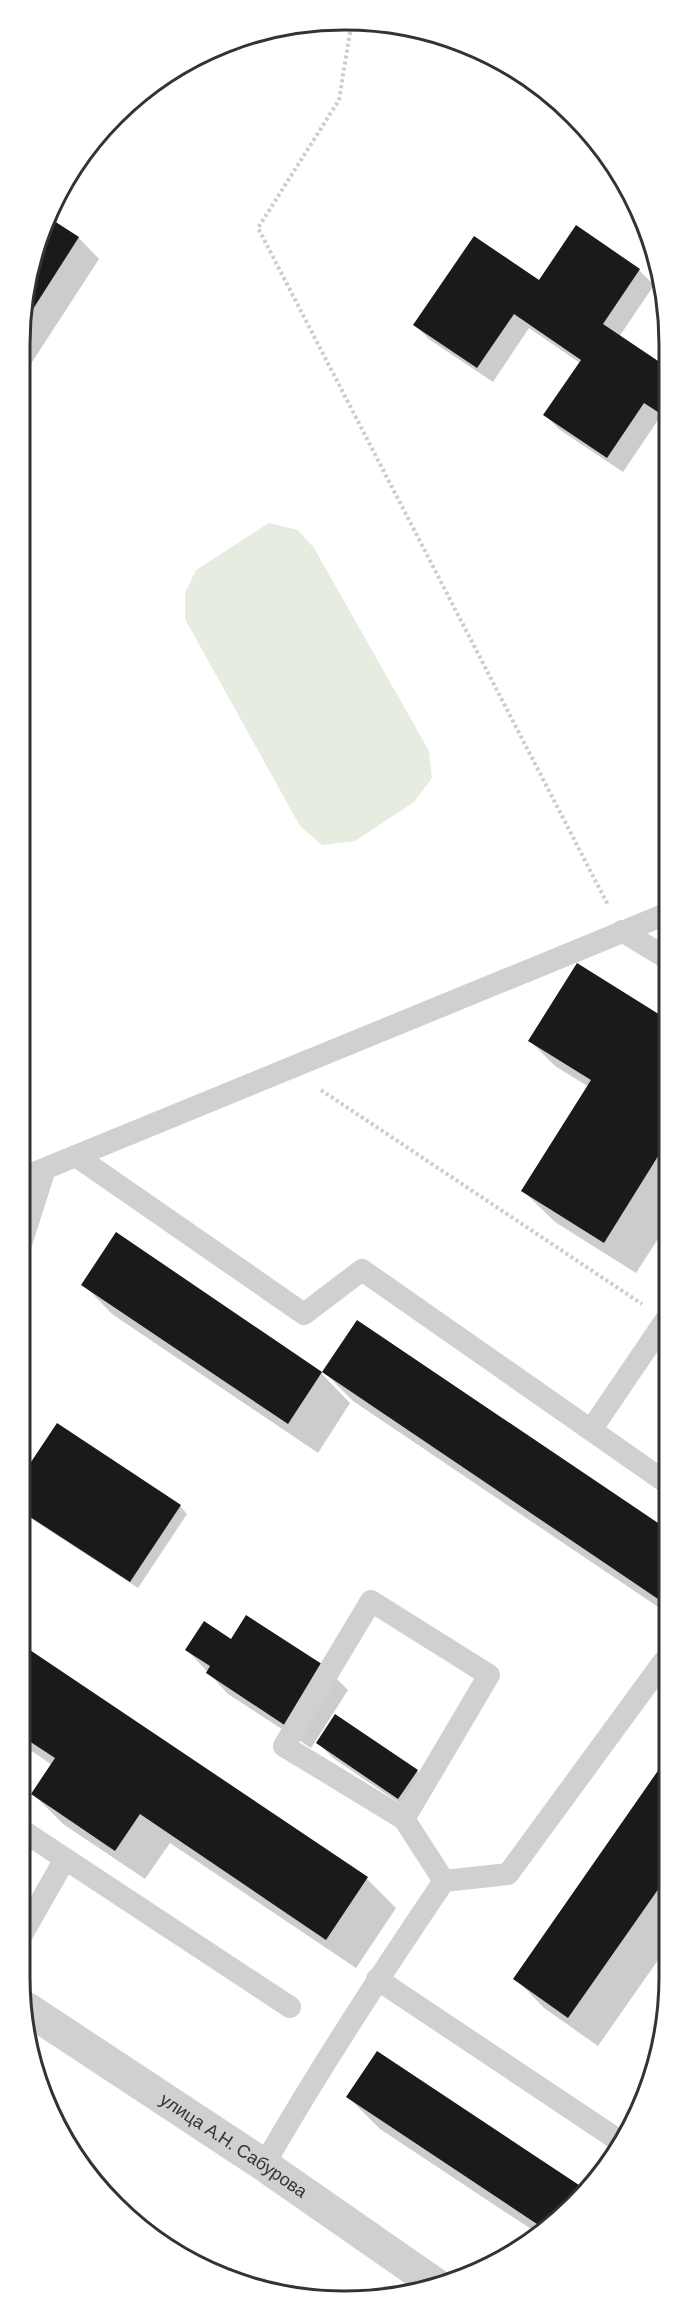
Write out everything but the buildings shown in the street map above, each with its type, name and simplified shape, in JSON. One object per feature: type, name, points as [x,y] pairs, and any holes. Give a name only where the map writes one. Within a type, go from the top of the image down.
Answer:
[{"type":"street","name":"улица А.Н. Сабурова","points":[[32,2012],[264,2165],[428,2279]]},
{"type":"lane","points":[[30,1175],[659,917]]},
{"type":"lane","points":[[622,931],[659,953]]},
{"type":"lane","points":[[76,1156],[304,1314],[362,1270],[659,1478]]},
{"type":"lane","points":[[30,1216],[45,1169]]},
{"type":"lane","points":[[591,1430],[659,1330]]},
{"type":"lane","points":[[404,1819],[489,1675],[371,1601],[284,1746],[404,1819],[444,1881]]},
{"type":"lane","points":[[264,2165],[377,1979],[444,1881],[508,1874],[659,1667]]},
{"type":"lane","points":[[30,1836],[290,2007]]},
{"type":"lane","points":[[30,1920],[65,1859]]},
{"type":"lane","points":[[377,1979],[615,2138]]},
{"type":"path","points":[[350,30],[339,100],[258,228],[622,931]]},
{"type":"path","points":[[289,1068],[645,1306]]},
{"type":"shaded area","points":[[269,523],[298,530],[314,548],[429,751],[432,778],[414,802],[355,841],[322,845],[300,826],[185,619],[185,593],[196,570]]}]
